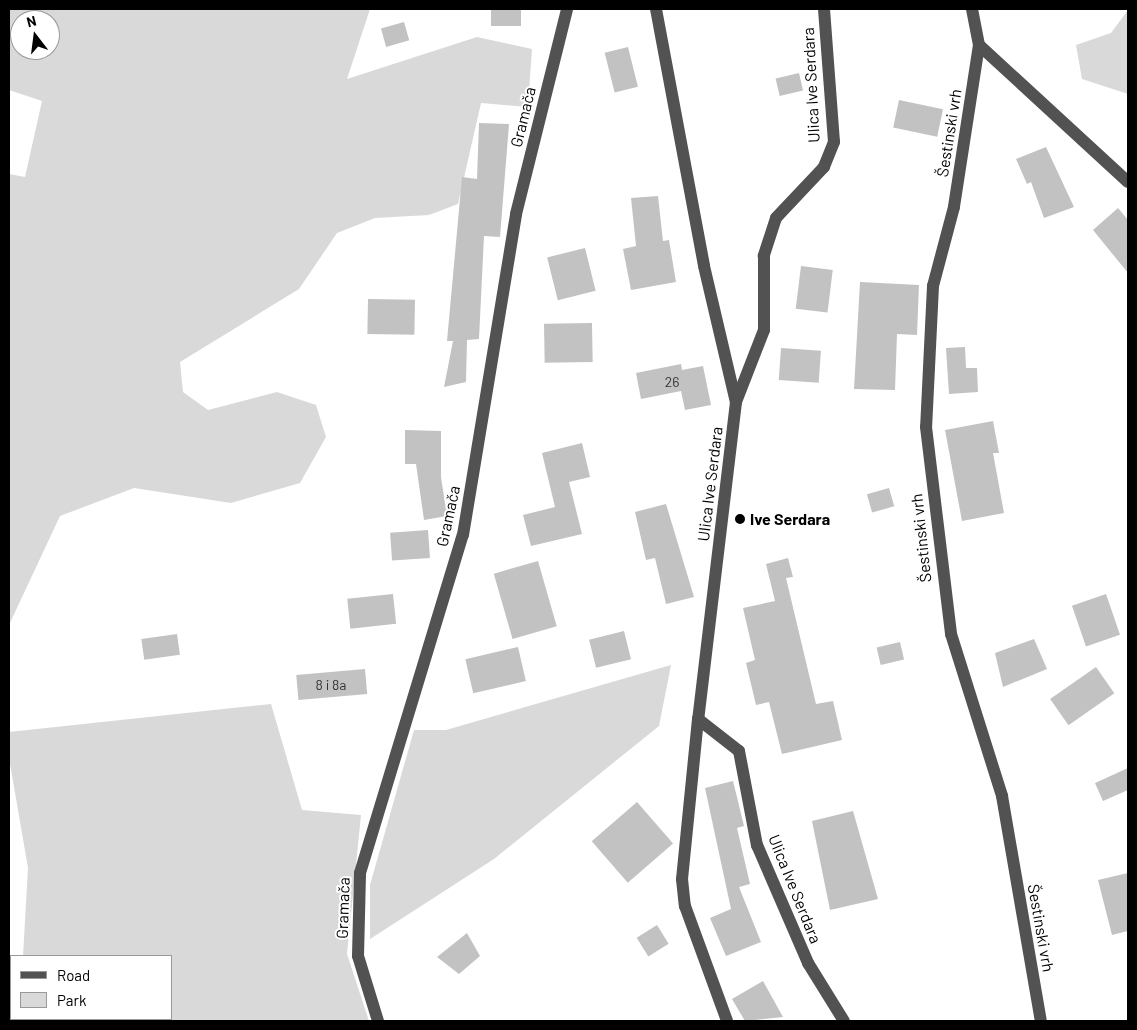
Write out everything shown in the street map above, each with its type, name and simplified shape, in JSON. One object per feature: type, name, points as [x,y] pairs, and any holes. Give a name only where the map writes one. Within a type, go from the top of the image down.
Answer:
[{"type":"street","name":"Gramača","points":[[378,1021],[358,956],[360,873],[463,534],[516,214],[567,9]]},
{"type":"street","name":"Ulica Ive Serdara","points":[[656,9],[704,266],[736,402]]},
{"type":"street","name":"Ulica Ive Serdara","points":[[727,1021],[693,933],[682,879],[698,719],[736,402],[764,330],[764,256],[770,232],[776,218],[824,166],[834,142],[824,9]]},
{"type":"street","name":"Šestinski vrh","points":[[972,9],[979,45],[954,207],[933,286],[926,427],[951,634],[1002,796],[1041,1021]]},
{"type":"street","points":[[979,45],[1128,182]]},
{"type":"street","name":"Ulica Ive Serdara","points":[[698,719],[739,751],[757,845],[808,963],[844,1021]]},
{"type":"green space","points":[[9,9],[370,9],[347,79],[477,37],[532,49],[528,107],[481,103],[458,204],[429,215],[375,218],[337,233],[299,289],[180,362],[183,392],[208,410],[277,392],[316,405],[326,437],[300,483],[231,503],[134,488],[60,516],[9,625],[9,174],[25,177],[42,101],[9,90]]},
{"type":"green space","points":[[1128,10],[1128,94],[1082,79],[1076,45],[1111,33]]},
{"type":"green space","points":[[671,665],[659,726],[494,859],[370,939],[370,885],[414,730],[446,730]]},
{"type":"green space","points":[[271,704],[302,810],[361,815],[347,954],[369,1021],[26,1021],[172,1020],[172,955],[23,955],[28,868],[9,758],[9,732]]},
{"type":"building","points":[[491,9],[521,9],[521,26],[491,26]]},
{"type":"building","points":[[404,22],[409,40],[386,47],[381,29]]},
{"type":"building","points":[[628,47],[638,87],[615,93],[605,53]]},
{"type":"building","points":[[799,73],[803,91],[780,96],[776,78]]},
{"type":"building","points":[[899,100],[943,109],[937,137],[893,127]]},
{"type":"building","points":[[479,123],[509,124],[500,237],[484,236],[479,339],[467,340],[466,382],[444,387],[453,341],[447,341],[462,177],[477,179]]},
{"type":"building","points":[[1046,147],[1074,207],[1044,218],[1031,182],[1027,184],[1016,159]]},
{"type":"building","points":[[658,196],[663,241],[669,240],[676,282],[631,290],[623,249],[636,246],[631,198]]},
{"type":"building","points":[[1118,208],[1128,220],[1128,273],[1093,230]]},
{"type":"building","points":[[585,248],[596,291],[558,300],[547,257]]},
{"type":"building","points":[[801,266],[833,270],[828,313],[796,309]]},
{"type":"building","points":[[860,282],[919,285],[917,335],[897,334],[895,390],[854,389]]},
{"type":"building","points":[[368,299],[415,300],[414,335],[367,334]]},
{"type":"building","points":[[592,323],[593,362],[545,363],[544,324]]},
{"type":"building","points":[[965,347],[966,368],[977,368],[978,392],[949,394],[946,348]]},
{"type":"building","points":[[781,348],[821,351],[819,383],[779,380]]},
{"type":"building","points":[[681,364],[682,370],[703,366],[711,405],[685,410],[681,391],[641,399],[636,373]]},
{"type":"building","points":[[993,421],[999,453],[993,453],[1004,513],[962,521],[945,430]]},
{"type":"building","points":[[405,430],[441,431],[441,477],[447,516],[424,520],[416,464],[405,464]]},
{"type":"building","points":[[582,443],[590,477],[569,482],[582,534],[531,546],[523,515],[555,507],[542,453]]},
{"type":"building","points":[[889,488],[894,506],[872,513],[867,494]]},
{"type":"building","points":[[666,504],[694,597],[666,604],[655,558],[646,560],[635,512]]},
{"type":"building","points":[[428,530],[430,558],[392,561],[390,533]]},
{"type":"building","points":[[788,558],[793,577],[786,578],[816,704],[833,701],[842,740],[782,754],[769,702],[756,705],[746,663],[755,660],[743,608],[775,601],[766,564]]},
{"type":"building","points":[[538,561],[557,626],[513,639],[494,574]]},
{"type":"building","points":[[393,594],[396,624],[350,629],[347,599]]},
{"type":"building","points":[[1106,594],[1120,635],[1086,646],[1072,606]]},
{"type":"building","points":[[624,631],[631,659],[596,668],[589,640]]},
{"type":"building","points":[[177,634],[180,655],[144,660],[141,639]]},
{"type":"building","points":[[1034,639],[1047,669],[1003,687],[995,653]]},
{"type":"building","points":[[900,642],[904,660],[881,665],[877,647]]},
{"type":"building","points":[[518,647],[526,681],[473,693],[465,659]]},
{"type":"building","points":[[1096,667],[1114,693],[1068,725],[1050,699]]},
{"type":"building","points":[[365,669],[367,694],[298,700],[296,675]]},
{"type":"building","points":[[1128,768],[1128,790],[1103,801],[1095,783]]},
{"type":"building","points":[[733,781],[744,826],[737,828],[750,884],[739,887],[761,942],[726,956],[710,918],[731,909],[705,788]]},
{"type":"building","points":[[637,802],[673,844],[628,883],[592,841]]},
{"type":"building","points":[[853,811],[878,899],[830,910],[812,821]]},
{"type":"building","points":[[1128,873],[1128,931],[1112,935],[1098,880]]},
{"type":"building","points":[[657,925],[669,944],[648,956],[637,938]]},
{"type":"building","points":[[467,933],[480,956],[459,974],[437,957]]},
{"type":"building","points":[[763,981],[783,1017],[745,1021],[732,999]]},
{"type":"place","name":"Ive Serdara","points":[[740,519]]}]
